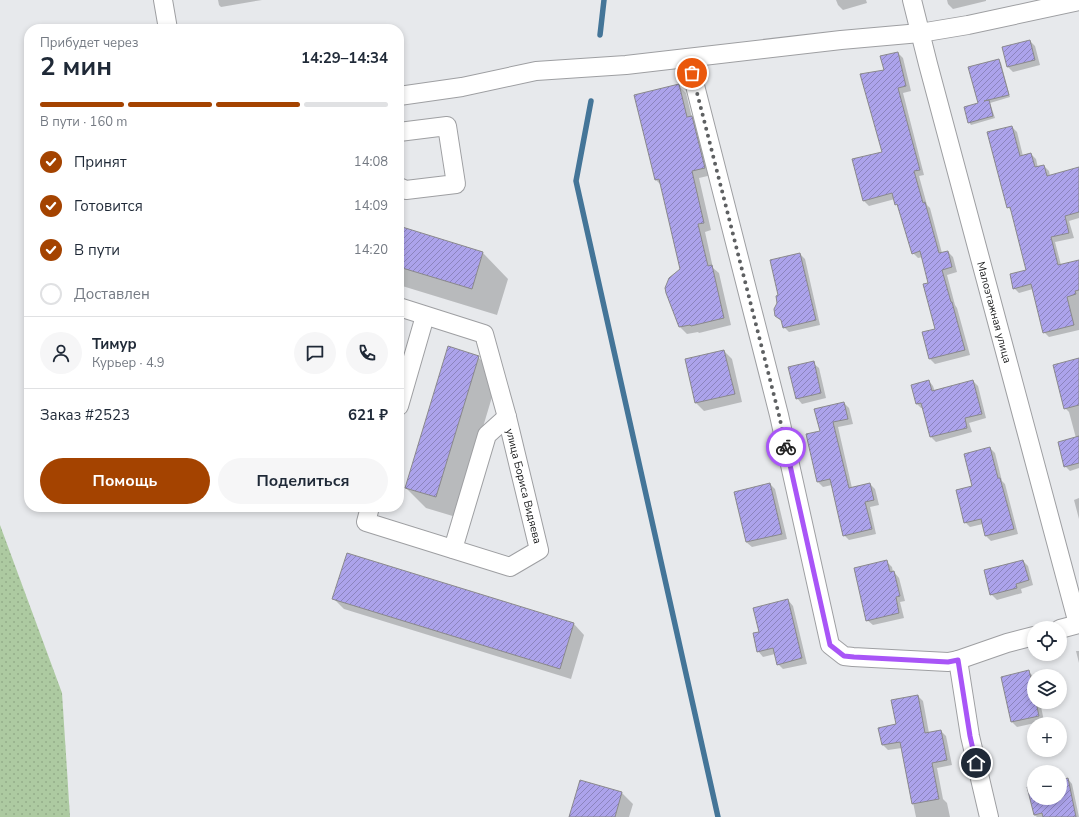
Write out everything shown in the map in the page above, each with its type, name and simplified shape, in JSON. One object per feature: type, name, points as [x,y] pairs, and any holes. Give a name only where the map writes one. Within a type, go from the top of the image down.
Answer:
[{"type":"street","points":[[163,0],[167,24]]},
{"type":"street","name":"Малоэтажная улица","points":[[912,0],[1079,624]]},
{"type":"street","points":[[404,95],[462,87],[536,72],[626,65],[841,40],[920,33],[968,25],[1079,1]]},
{"type":"street","points":[[688,58],[779,415],[830,645],[844,656],[948,662],[1027,638]]},
{"type":"street","points":[[404,131],[447,126],[456,184],[404,189]]},
{"type":"street","name":"улица Бориса Видяева","points":[[369,512],[366,522],[510,567],[540,550],[507,417],[484,334],[404,310]]},
{"type":"street","points":[[404,389],[425,316]]},
{"type":"street","points":[[453,549],[487,435],[507,417]]},
{"type":"street","points":[[1067,627],[1079,624]]},
{"type":"street","points":[[958,660],[970,736],[989,817]]},
{"type":"green space","points":[[0,525],[62,693],[70,817],[0,817]]},
{"type":"building","points":[[1030,40],[1035,60],[1007,67],[1002,47]]},
{"type":"building","points":[[898,52],[906,86],[898,88],[920,170],[914,171],[923,203],[925,202],[939,253],[948,251],[952,267],[942,270],[965,350],[929,359],[922,332],[935,329],[923,284],[928,283],[920,251],[912,254],[897,204],[895,205],[892,193],[863,201],[852,159],[882,152],[860,74],[884,70],[880,56]]},
{"type":"building","points":[[999,59],[1009,95],[984,101],[989,100],[993,116],[968,123],[964,107],[978,103],[968,67]]},
{"type":"building","points":[[679,84],[687,117],[692,116],[705,168],[692,171],[704,223],[698,224],[708,266],[712,265],[724,318],[691,326],[679,327],[665,288],[669,278],[680,269],[659,179],[655,180],[634,95]]},
{"type":"building","points":[[1012,126],[1020,156],[1031,153],[1035,167],[1044,165],[1047,176],[1079,167],[1079,212],[1065,216],[1069,233],[1051,237],[1058,265],[1079,260],[1079,290],[1075,291],[1076,294],[1067,297],[1074,325],[1043,333],[1031,284],[1013,289],[1010,274],[1026,270],[1010,207],[1007,208],[987,132]]},
{"type":"building","points":[[404,228],[483,252],[472,289],[404,269]]},
{"type":"building","points":[[800,253],[816,320],[783,328],[781,320],[775,316],[774,309],[777,303],[776,296],[778,295],[770,260]]},
{"type":"building","points":[[448,346],[479,356],[436,497],[405,488]]},
{"type":"building","points":[[724,350],[735,394],[695,403],[685,359]]},
{"type":"building","points":[[1079,358],[1079,405],[1064,409],[1053,365]]},
{"type":"building","points":[[814,361],[821,393],[796,399],[788,367]]},
{"type":"building","points":[[929,380],[932,391],[973,380],[982,414],[965,418],[967,428],[930,437],[921,403],[916,404],[911,385]]},
{"type":"building","points":[[844,402],[848,419],[833,422],[849,488],[870,483],[874,500],[865,502],[872,529],[843,536],[830,479],[817,482],[806,434],[820,431],[814,409]]},
{"type":"building","points":[[1079,436],[1079,463],[1064,467],[1058,442]]},
{"type":"building","points":[[990,447],[1014,529],[985,536],[981,519],[964,523],[956,490],[972,486],[964,454]]},
{"type":"building","points":[[770,483],[782,534],[746,542],[734,492]]},
{"type":"building","points":[[347,553],[574,623],[560,669],[332,599]]},
{"type":"building","points":[[887,560],[890,572],[894,571],[900,596],[896,597],[899,613],[866,621],[854,568]]},
{"type":"building","points":[[1023,560],[1029,580],[1016,584],[1017,588],[990,595],[984,570]]},
{"type":"building","points":[[788,599],[802,658],[777,665],[773,648],[757,652],[753,633],[759,632],[753,608]]},
{"type":"building","points":[[1027,670],[1027,709],[1038,709],[1039,716],[1027,717],[1027,719],[1011,722],[1001,677]]},
{"type":"building","points":[[918,695],[925,733],[941,730],[947,760],[932,763],[939,799],[912,804],[900,742],[882,745],[878,728],[896,724],[891,700]]},
{"type":"building","points":[[1067,778],[1076,817],[1043,817],[1042,813],[1034,815],[1032,805],[1067,805]]},
{"type":"building","points":[[580,780],[622,792],[615,817],[569,817]]},
{"type":"waterway","points":[[600,35],[604,0]]},
{"type":"waterway","points":[[591,101],[576,181],[718,817]]},
{"type":"way so far","points":[[692,73],[786,447]]},
{"type":"route","points":[[786,447],[830,645],[844,656],[948,662],[958,660],[970,736],[976,763]]}]
